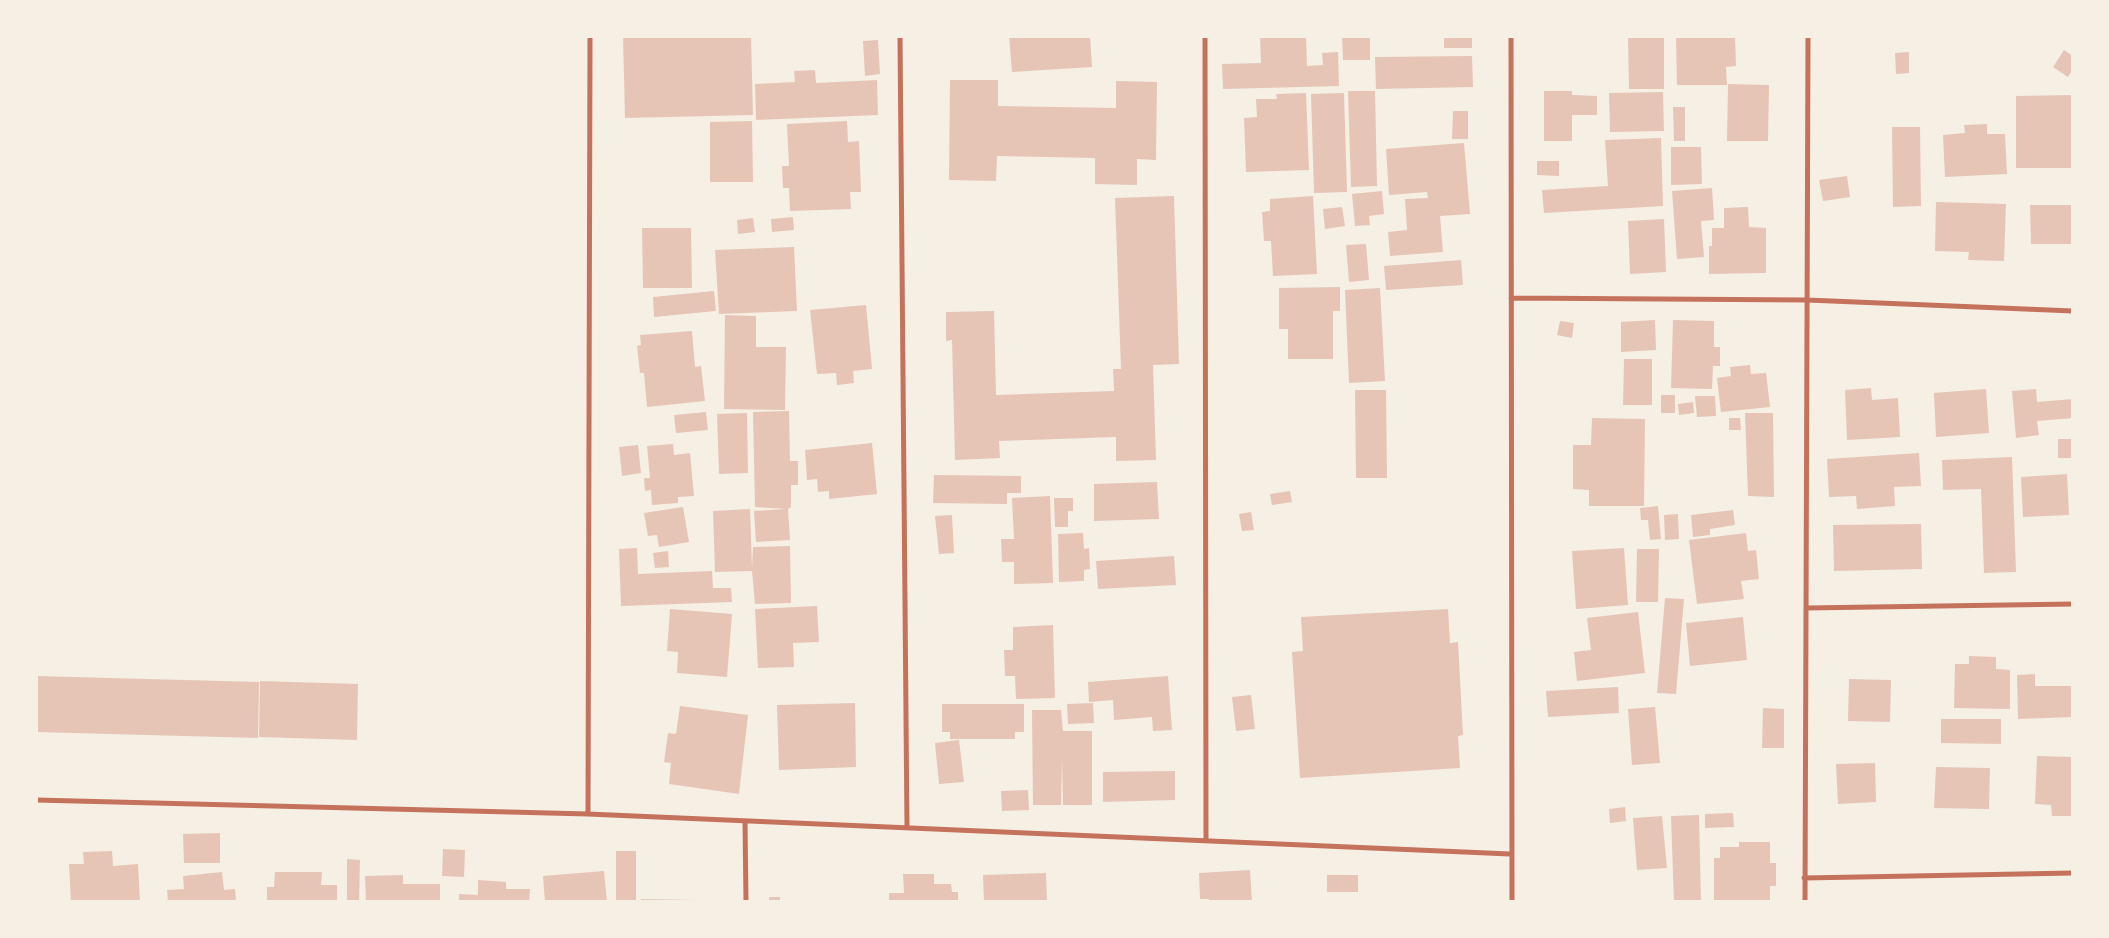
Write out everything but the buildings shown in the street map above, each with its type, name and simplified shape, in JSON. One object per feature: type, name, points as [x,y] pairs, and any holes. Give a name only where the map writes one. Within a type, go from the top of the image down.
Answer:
[{"type":"street","points":[[588,814],[590,36]]},
{"type":"street","points":[[900,36],[907,827]]},
{"type":"street","points":[[1205,36],[1206,840]]},
{"type":"street","points":[[1511,36],[1510,854],[1512,902]]},
{"type":"street","points":[[1805,902],[1808,36]]},
{"type":"street","points":[[1511,298],[1807,300],[2073,311]]},
{"type":"street","points":[[1806,608],[2073,604]]},
{"type":"street","points":[[36,800],[588,814],[1510,854]]},
{"type":"street","points":[[745,820],[746,902]]},
{"type":"street","points":[[1804,878],[2073,872]]}]
